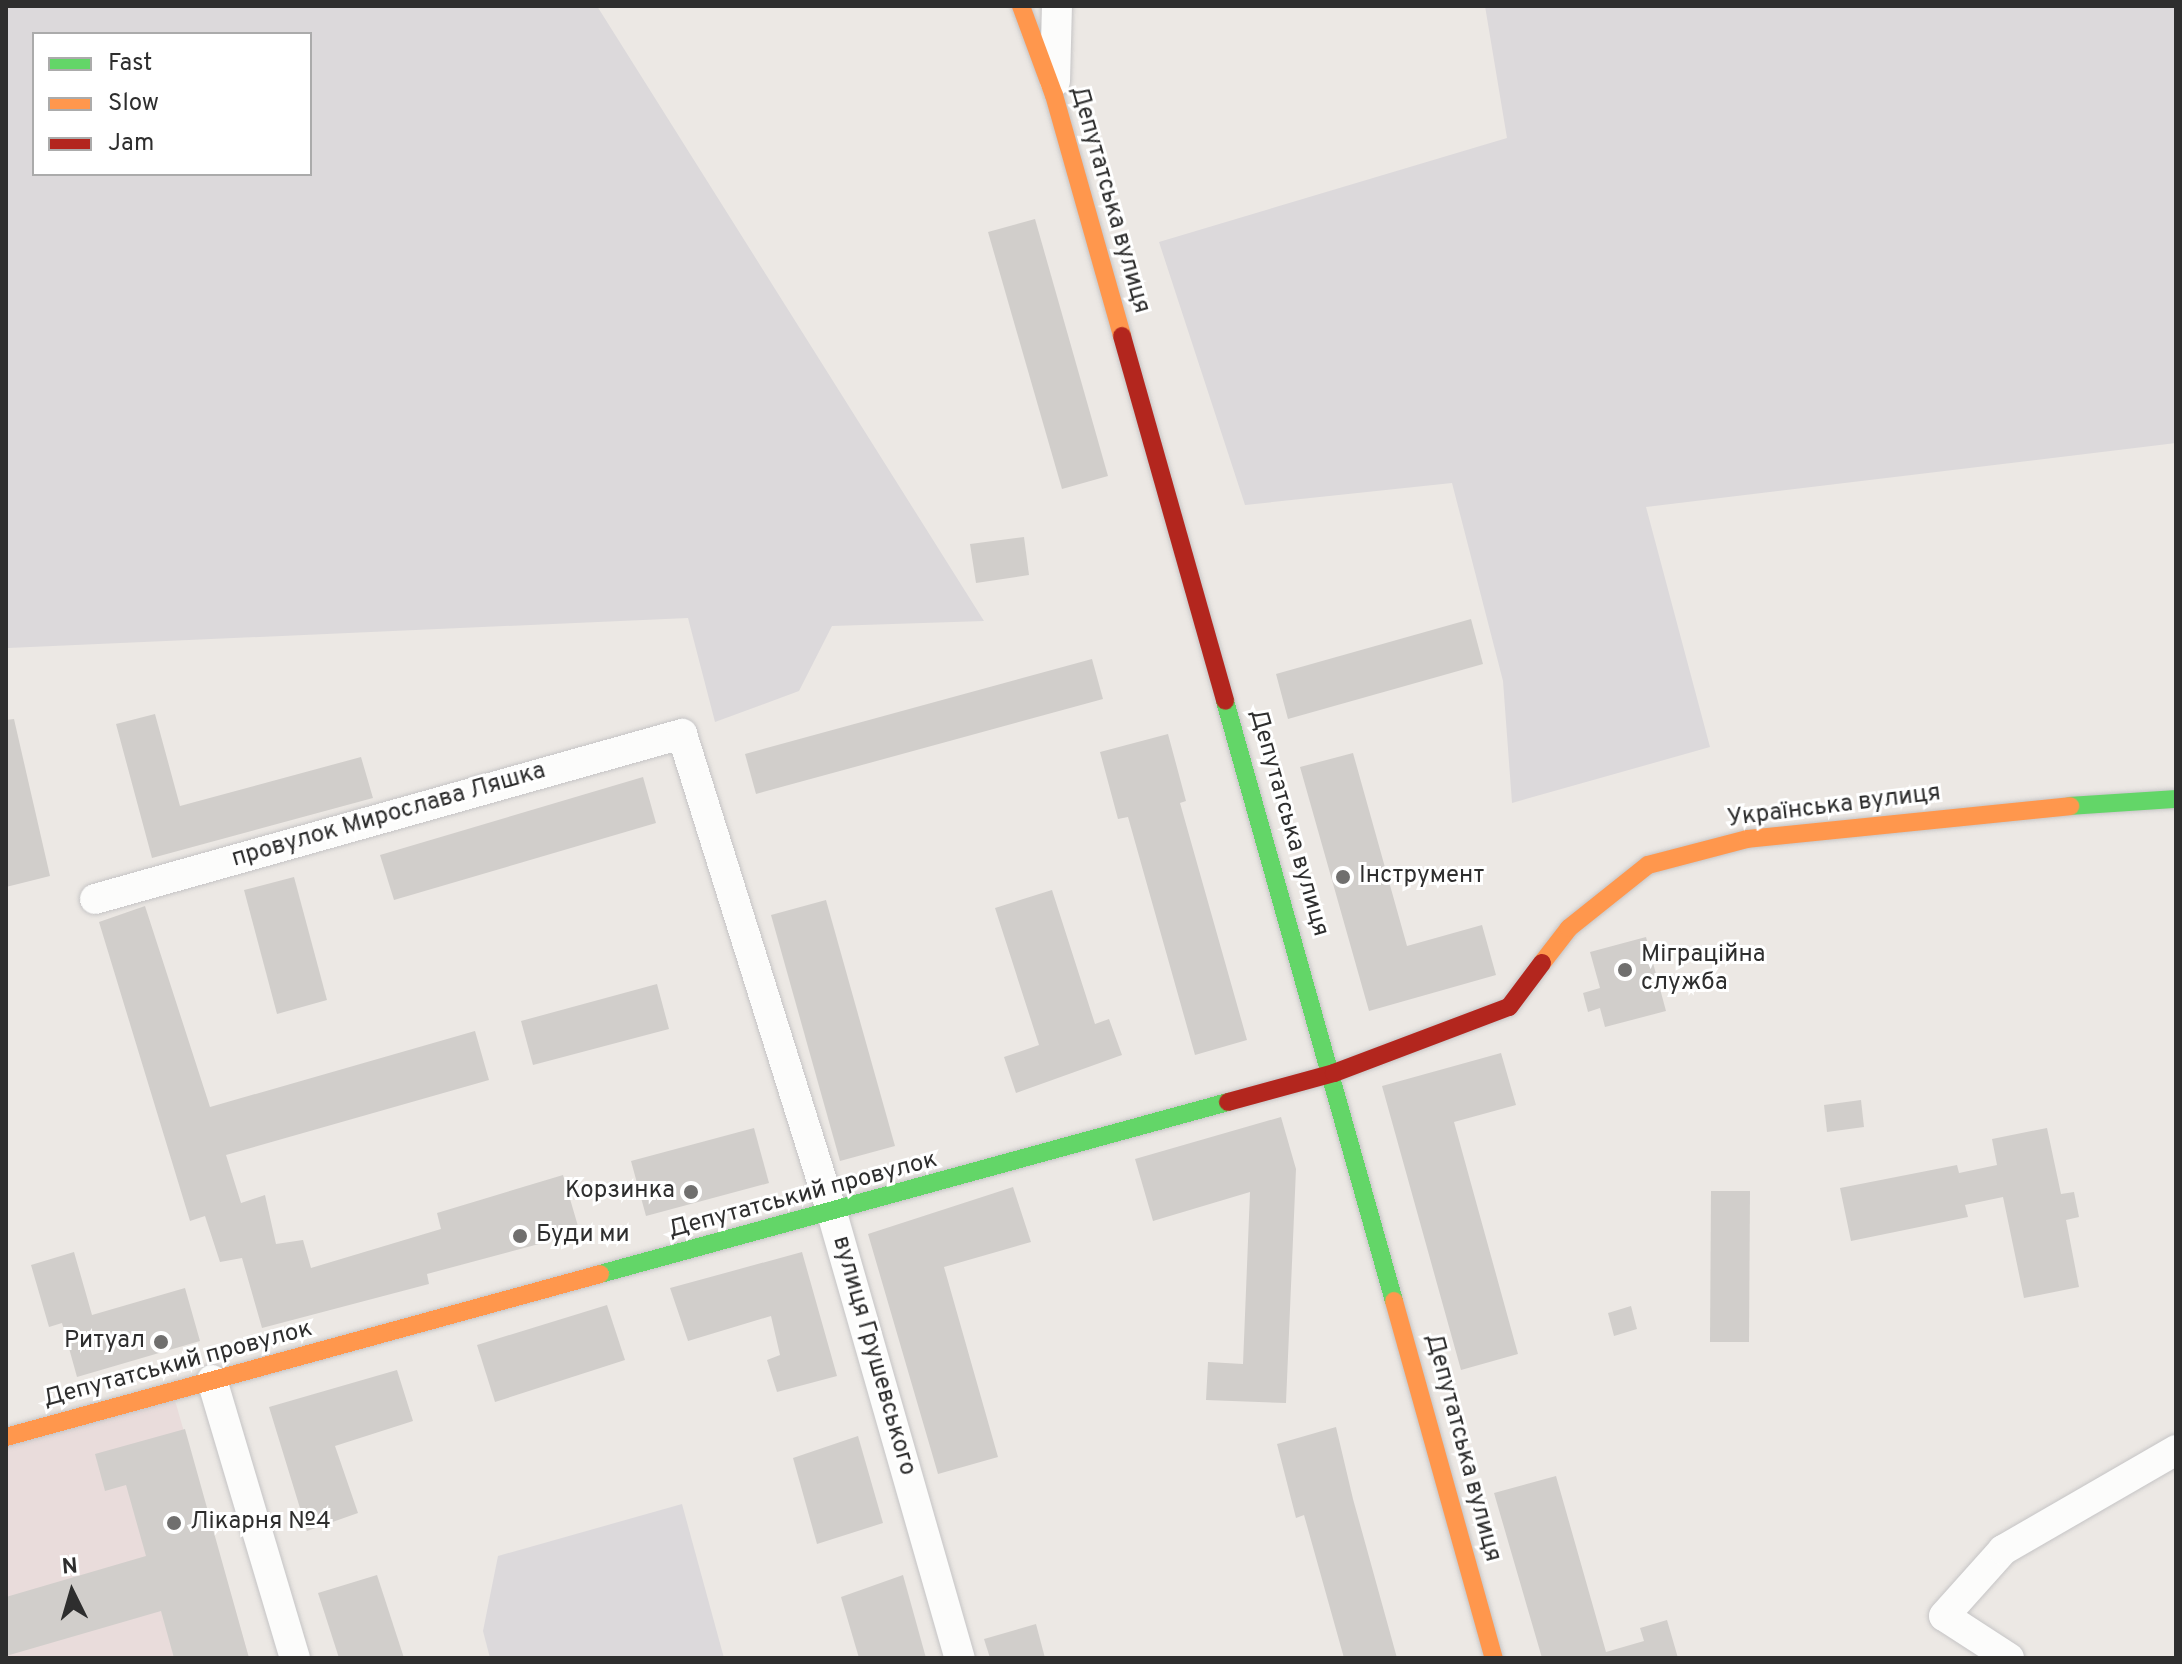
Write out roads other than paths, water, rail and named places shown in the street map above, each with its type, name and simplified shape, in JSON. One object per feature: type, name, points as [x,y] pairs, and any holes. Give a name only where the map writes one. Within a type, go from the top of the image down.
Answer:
[{"type":"street","name":"Депутатська вулиця","points":[[1021,6],[1054,95],[1334,1073],[1494,1658]]},
{"type":"street","points":[[1054,95],[1057,6]]},
{"type":"street","name":"провулок Мирослава Ляшка","points":[[95,899],[682,734]]},
{"type":"street","name":"вулиця Грушевського","points":[[682,734],[832,1213],[960,1658]]},
{"type":"street","name":"Українська вулиця","points":[[1334,1073],[1509,1007],[1569,928],[1648,865],[1747,839],[2016,809],[2176,799]]},
{"type":"street","name":"Депутатський провулок","points":[[6,1437],[1334,1073]]},
{"type":"street","points":[[212,1380],[295,1658]]},
{"type":"street","points":[[2009,1658],[1944,1616],[2003,1550],[2176,1450]]},
{"type":"place","name":"Інструмент","points":[[1343,877]]},
{"type":"place","name":"Міграційна служба","points":[[1625,970]]},
{"type":"place","name":"Корзинка","points":[[691,1192]]},
{"type":"place","name":"Буди ми","points":[[520,1236]]},
{"type":"place","name":"Ритуал","points":[[161,1342]]},
{"type":"place","name":"Лікарня №4","points":[[174,1523]]}]
